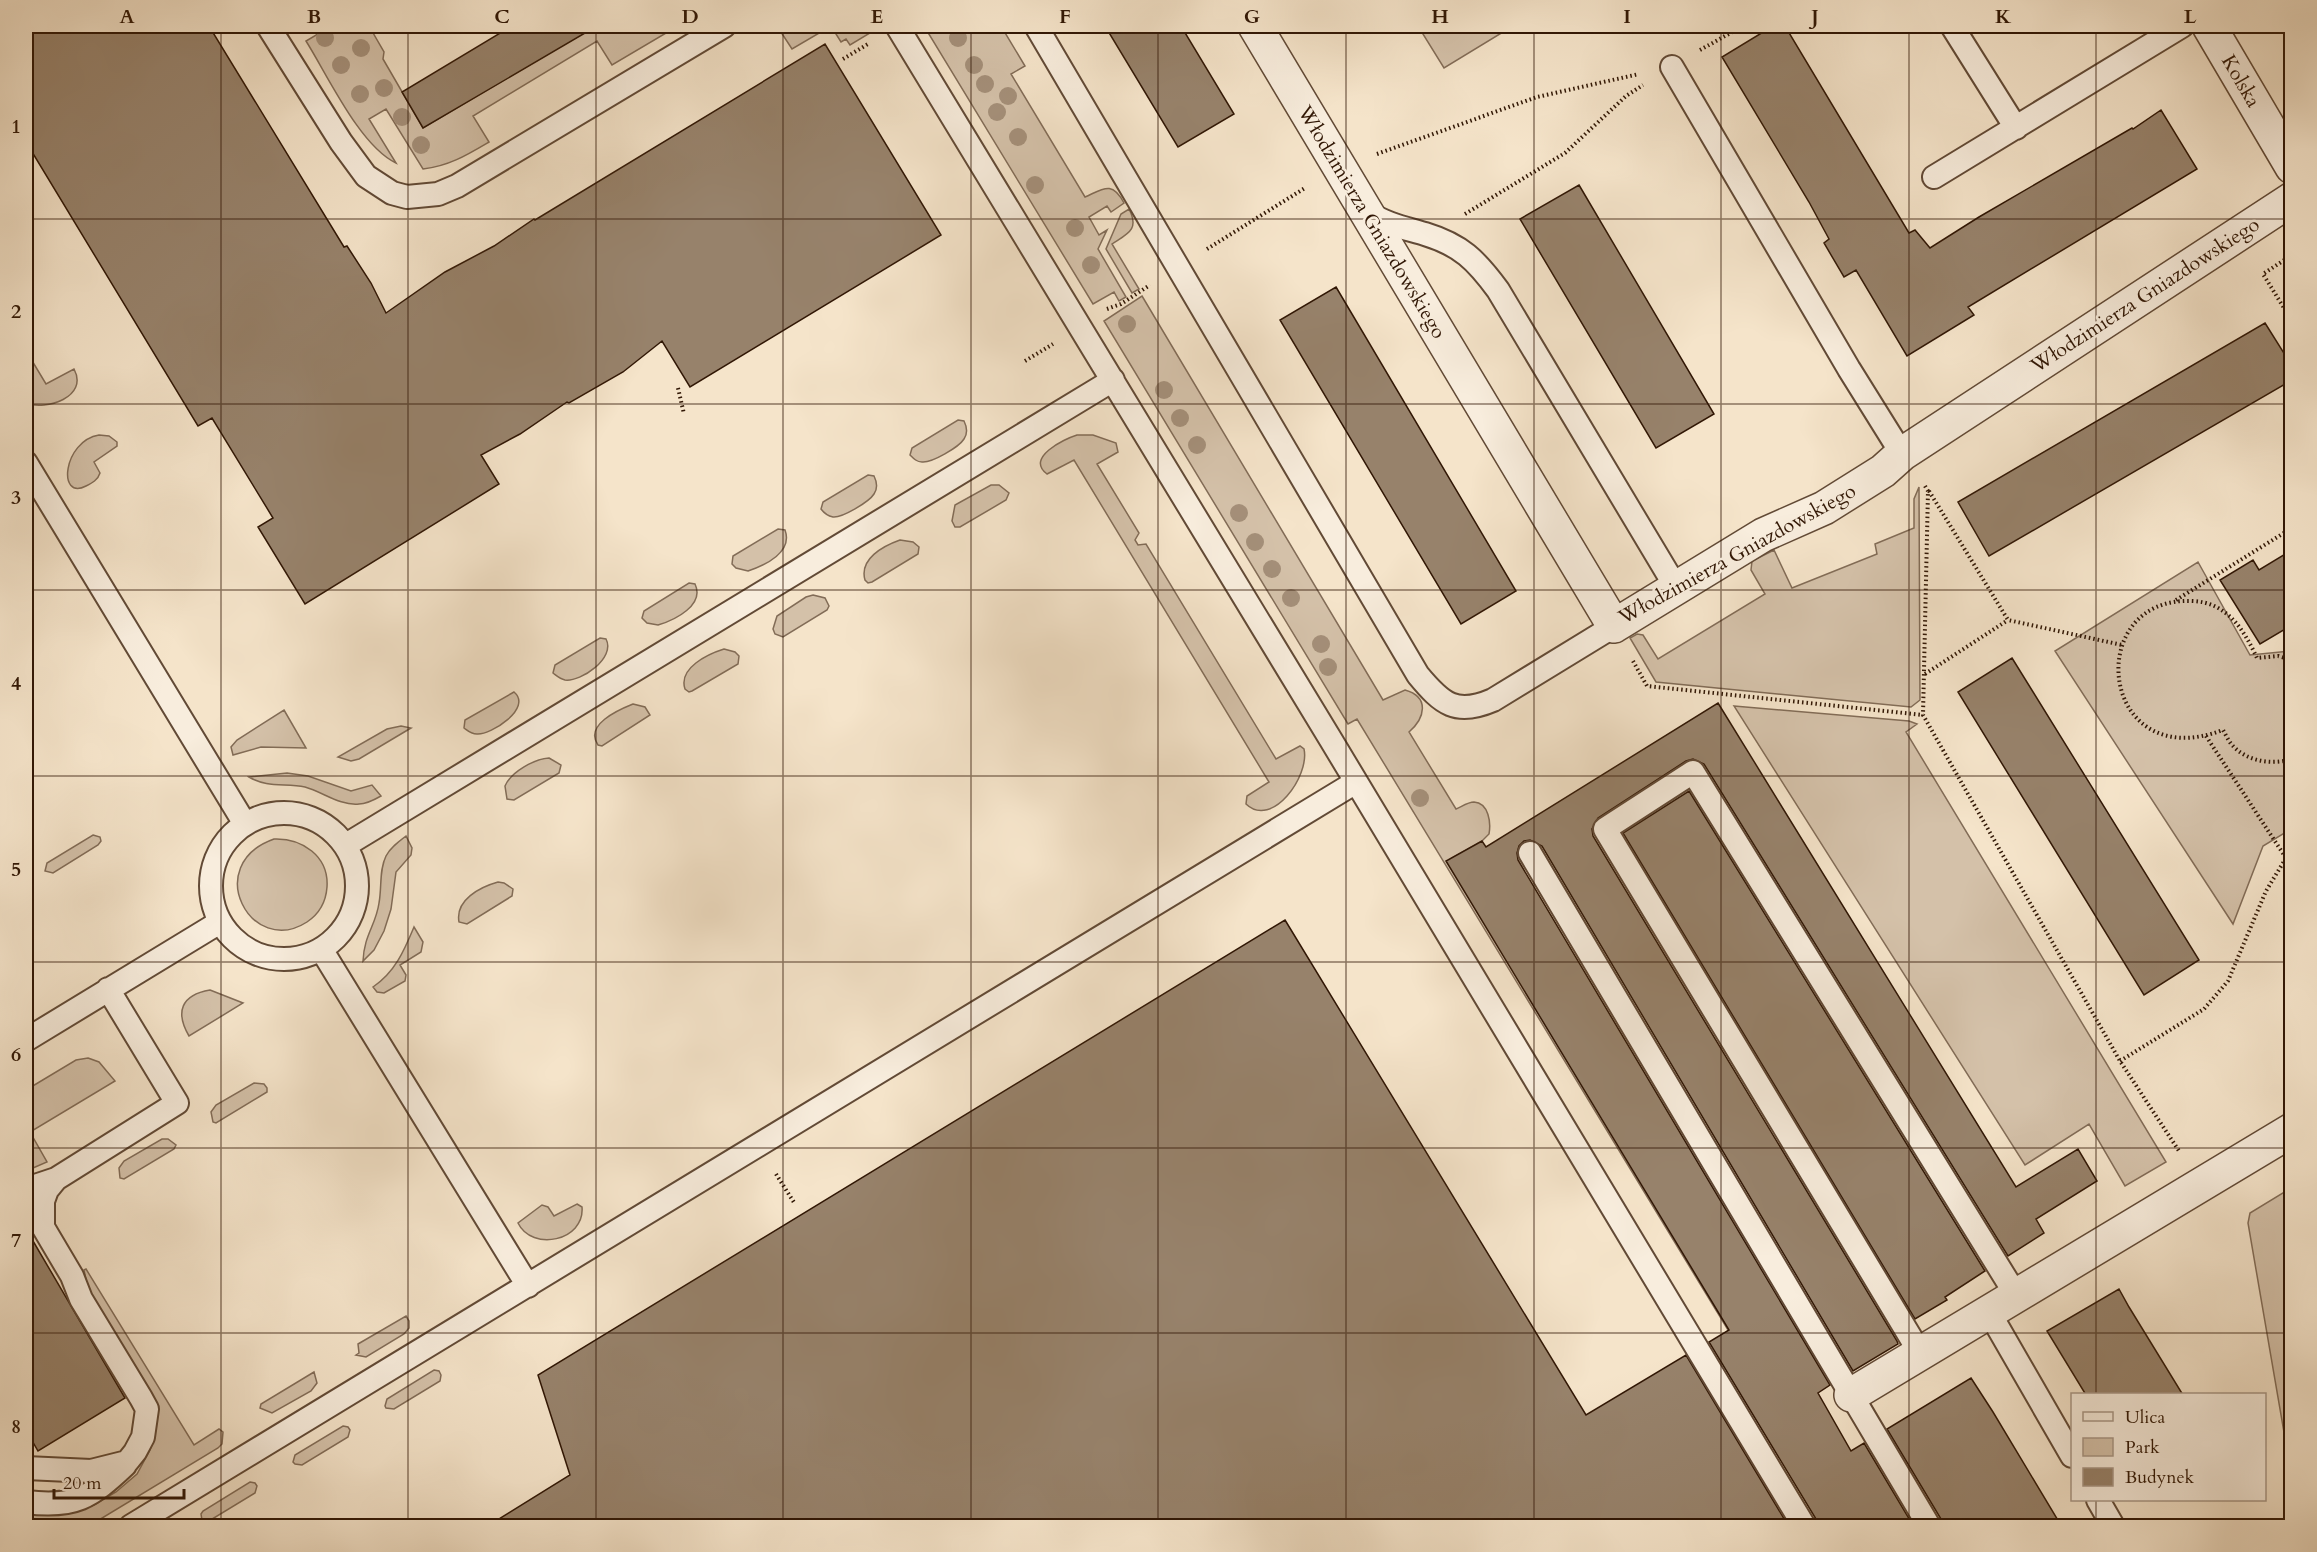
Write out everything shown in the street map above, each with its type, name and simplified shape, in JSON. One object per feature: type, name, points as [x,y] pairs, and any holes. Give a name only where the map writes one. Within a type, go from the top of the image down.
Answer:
[{"type":"street","name":"Włodzimierza Gniazdowskiego","points":[[1255,26],[1614,626],[1763,535],[1824,508],[1883,471],[1902,454],[2292,199]]},
{"type":"street","name":"Kolska","points":[[2209,26],[2292,167]]},
{"type":"street","points":[[1851,1395],[2292,1130]]},
{"type":"lane","points":[[268,26],[341,142],[366,176],[392,193],[420,197],[438,194],[457,186],[724,26]]},
{"type":"lane","points":[[897,26],[1356,782],[1804,1527]]},
{"type":"lane","points":[[1036,26],[1419,675],[1434,694],[1448,704],[1461,708],[1478,706],[1493,700],[1614,626]]},
{"type":"lane","points":[[1952,26],[2016,128]]},
{"type":"lane","points":[[1934,177],[2182,26]]},
{"type":"lane","points":[[1672,67],[1848,369],[1902,454]]},
{"type":"lane","points":[[1363,210],[1373,217],[1402,229],[1454,245],[1479,264],[1498,290],[1677,589]]},
{"type":"lane","points":[[346,845],[1113,380]]},
{"type":"lane","points":[[26,463],[245,824]]},
{"type":"lane","points":[[1920,1353],[1605,829],[1693,772],[2016,1295]]},
{"type":"lane","points":[[131,1527],[1356,782]]},
{"type":"lane","points":[[280,812],[299,813],[318,820],[346,845],[356,867],[358,890],[353,914],[340,934],[321,949],[300,958],[277,959],[254,953],[234,940],[220,922],[211,891],[216,860],[233,833],[245,824],[262,816],[280,812]]},
{"type":"lane","points":[[1530,854],[1929,1527]]},
{"type":"lane","points":[[26,1040],[220,922]]},
{"type":"lane","points":[[321,949],[528,1286]]},
{"type":"lane","points":[[26,1189],[56,1179],[177,1103],[108,989]]},
{"type":"lane","points":[[26,1502],[58,1504],[76,1501],[103,1486],[135,1452],[143,1437],[147,1409],[81,1299],[72,1276],[43,1227],[43,1201],[47,1190],[56,1179]]},
{"type":"lane","points":[[1989,1312],[2071,1453]]},
{"type":"lane","points":[[26,1468],[84,1472],[127,1462]]},
{"type":"lane","points":[[2099,1501],[2113,1527]]},
{"type":"path","points":[[1464,215],[1565,153],[1626,96],[1743,26]]},
{"type":"path","points":[[1099,313],[1121,304],[1339,167],[1537,97],[1672,67]]},
{"type":"path","points":[[2292,255],[2264,274],[2292,321]]},
{"type":"path","points":[[1025,361],[1053,344]]},
{"type":"path","points":[[678,388],[684,414]]},
{"type":"path","points":[[1902,454],[1928,491],[2008,620]]},
{"type":"path","points":[[1928,491],[1923,715],[2120,1061],[2201,1184]]},
{"type":"path","points":[[2292,528],[2176,600],[2155,607],[2132,626],[2122,645],[2118,663],[2119,685],[2130,709],[2145,727],[2176,738],[2206,736],[2223,730],[2234,747],[2251,758],[2271,763],[2292,759]]},
{"type":"path","points":[[2176,600],[2199,601],[2222,609],[2239,624],[2257,658],[2278,656],[2292,660]]},
{"type":"path","points":[[1925,674],[2008,620],[2122,645]]},
{"type":"path","points":[[1614,626],[1647,686],[1923,715]]},
{"type":"path","points":[[2206,736],[2286,858]]},
{"type":"path","points":[[2120,1061],[2204,1009],[2228,981],[2266,891],[2286,858],[2292,854]]},
{"type":"green space","points":[[313,26],[369,26],[384,52],[383,59],[423,128],[595,26],[678,26],[612,65],[597,41],[473,116],[489,142],[450,163],[423,169],[386,109],[369,119],[396,163],[370,142],[346,109],[306,41],[318,34]]},
{"type":"green space","points":[[777,26],[831,26],[792,49]]},
{"type":"green space","points":[[831,26],[861,26],[870,33],[850,45],[846,39],[841,42]]},
{"type":"green space","points":[[924,26],[1001,26],[1025,66],[1011,74],[1085,197],[1107,188],[1115,191],[1124,203],[1111,212],[1107,206],[1089,217],[1099,235],[1107,230],[1098,249],[1126,297],[1119,301],[1114,292],[1093,304]]},
{"type":"green space","points":[[1418,26],[1513,26],[1444,68]]},
{"type":"green space","points":[[1129,209],[1133,222],[1132,227],[1127,234],[1112,244],[1139,289],[1132,293],[1106,249],[1121,214]]},
{"type":"green space","points":[[1142,296],[1383,700],[1405,690],[1418,698],[1422,708],[1421,714],[1419,721],[1409,732],[1456,809],[1474,802],[1479,803],[1486,810],[1490,824],[1489,834],[1482,841],[1452,858],[1632,1167],[1847,1526],[1357,719],[1348,724],[1104,321]]},
{"type":"green space","points":[[26,358],[31,359],[46,384],[74,369],[77,379],[76,387],[63,400],[54,403],[34,405],[26,403]]},
{"type":"green space","points":[[958,420],[964,421],[967,432],[957,446],[926,462],[914,459],[910,455],[912,448]]},
{"type":"green space","points":[[99,435],[109,436],[117,442],[117,446],[94,462],[100,473],[96,479],[86,486],[77,488],[71,485],[68,478],[71,458],[87,440]]},
{"type":"green space","points":[[1077,435],[1093,435],[1116,443],[1118,452],[1097,464],[1139,533],[1135,540],[1138,545],[1146,544],[1276,759],[1300,746],[1304,749],[1301,772],[1295,785],[1277,805],[1267,810],[1256,810],[1246,804],[1247,796],[1269,782],[1074,460],[1047,474],[1041,468],[1043,456],[1049,450]]},
{"type":"green space","points":[[868,475],[874,476],[877,487],[867,501],[837,517],[829,516],[821,509],[823,502]]},
{"type":"green space","points":[[991,485],[999,485],[1009,493],[1006,500],[960,527],[955,527],[952,521],[955,505]]},
{"type":"green space","points":[[1919,487],[1920,700],[1911,707],[1656,682],[1630,638],[1637,634],[1643,635],[1658,659],[1765,594],[1751,570],[1752,561],[1774,550],[1792,588],[1877,554],[1875,544],[1914,528],[1914,499]]},
{"type":"green space","points":[[778,529],[785,530],[785,545],[782,551],[770,561],[748,571],[736,568],[732,564],[733,556]]},
{"type":"green space","points":[[900,540],[913,542],[919,547],[918,554],[868,583],[864,572],[869,560],[880,550]]},
{"type":"green space","points":[[2198,562],[2250,655],[2291,651],[2291,829],[2263,846],[2233,924],[2055,651]]},
{"type":"green space","points":[[689,583],[695,584],[697,592],[696,599],[687,610],[658,625],[647,623],[642,618],[644,611]]},
{"type":"green space","points":[[813,595],[825,598],[829,606],[827,610],[783,637],[775,634],[773,629],[777,616]]},
{"type":"green space","points":[[600,638],[606,639],[608,646],[606,654],[602,661],[588,673],[572,680],[563,680],[553,673],[555,665]]},
{"type":"green space","points":[[724,649],[735,652],[739,656],[738,664],[692,691],[685,689],[684,681],[690,668],[710,654]]},
{"type":"green space","points":[[514,692],[518,698],[518,705],[514,713],[500,725],[477,734],[464,728],[465,720]]},
{"type":"green space","points":[[633,704],[645,707],[650,715],[602,746],[598,745],[595,731],[599,725],[612,714]]},
{"type":"green space","points":[[1734,706],[1909,721],[1917,724],[1906,732],[2166,1162],[2125,1186],[2089,1124],[2025,1165]]},
{"type":"green space","points":[[284,710],[306,748],[261,747],[233,755],[231,747],[237,740]]},
{"type":"green space","points":[[401,726],[411,728],[359,759],[351,761],[338,757],[387,729]]},
{"type":"green space","points":[[549,758],[561,765],[559,773],[514,800],[507,799],[505,786],[512,776],[530,764]]},
{"type":"green space","points":[[287,773],[308,776],[351,791],[372,785],[381,796],[365,803],[345,803],[305,787],[269,784],[249,777]]},
{"type":"green space","points":[[93,835],[100,837],[101,841],[98,845],[53,873],[45,871],[47,863]]},
{"type":"green space","points":[[406,836],[412,848],[411,855],[396,872],[391,909],[384,931],[374,950],[363,961],[380,897],[384,861],[390,850]]},
{"type":"green space","points":[[274,839],[294,842],[312,851],[324,866],[326,876],[326,892],[318,911],[307,922],[287,930],[268,928],[253,918],[242,904],[238,886],[240,868],[252,852]]},
{"type":"green space","points":[[498,882],[513,889],[512,896],[467,924],[459,922],[461,907],[465,901],[477,891]]},
{"type":"green space","points":[[414,927],[423,942],[421,952],[400,965],[406,975],[405,981],[384,993],[377,992],[373,987],[393,968]]},
{"type":"green space","points":[[210,990],[243,1003],[189,1036],[182,1019],[183,1006],[193,996]]},
{"type":"green space","points":[[88,1058],[99,1062],[115,1081],[30,1132],[47,1162],[26,1171],[26,1090],[76,1060]]},
{"type":"green space","points":[[254,1083],[264,1084],[267,1092],[216,1123],[213,1122],[211,1112],[216,1105]]},
{"type":"green space","points":[[162,1139],[168,1139],[176,1145],[174,1149],[124,1179],[120,1178],[119,1168],[124,1161]]},
{"type":"green space","points":[[2291,1188],[2291,1473],[2248,1223],[2250,1213]]},
{"type":"green space","points":[[577,1204],[582,1207],[581,1219],[567,1235],[556,1239],[534,1238],[518,1223],[542,1205],[548,1207],[554,1216]]},
{"type":"green space","points":[[86,1269],[194,1445],[219,1429],[223,1432],[222,1444],[89,1526],[32,1526],[27,1518],[28,1515],[70,1513],[94,1505],[116,1492],[137,1474],[154,1439],[157,1413],[89,1293],[84,1270]]},
{"type":"green space","points":[[406,1316],[409,1328],[404,1334],[366,1357],[356,1355],[359,1353],[358,1344]]},
{"type":"green space","points":[[434,1370],[439,1371],[440,1381],[394,1409],[386,1408],[387,1399]]},
{"type":"green space","points":[[314,1372],[317,1383],[311,1391],[272,1413],[260,1408],[261,1404]]},
{"type":"green space","points":[[343,1426],[350,1430],[348,1437],[302,1465],[293,1462],[295,1455]]},
{"type":"green space","points":[[250,1482],[257,1486],[255,1493],[209,1521],[202,1520],[203,1511]]},
{"type":"building","points":[[26,26],[209,26],[344,247],[347,246],[371,283],[386,313],[445,272],[494,246],[534,219],[825,44],[941,235],[690,387],[662,341],[623,372],[569,403],[567,402],[520,434],[481,455],[499,484],[305,604],[258,527],[273,518],[212,418],[198,426],[26,142]]},
{"type":"building","points":[[512,26],[597,26],[423,128],[402,92]]},
{"type":"building","points":[[1105,26],[1181,26],[1234,114],[1178,147]]},
{"type":"building","points":[[1773,26],[1785,26],[1909,233],[1915,230],[1930,248],[1979,217],[2133,129],[2161,110],[2197,169],[1968,307],[1974,315],[1907,356],[1856,270],[1844,277],[1824,243],[1829,239],[1809,202],[1722,57]]},
{"type":"building","points":[[1579,185],[1714,414],[1656,448],[1520,219]]},
{"type":"building","points":[[1336,287],[1516,591],[1461,624],[1280,320]]},
{"type":"building","points":[[2265,323],[2292,366],[2292,380],[1989,556],[1958,502]]},
{"type":"building","points":[[2292,550],[2292,625],[2260,644],[2220,580],[2253,560],[2259,570]]},
{"type":"building","points":[[2012,658],[2199,960],[2144,995],[1958,692]]},
{"type":"building","points":[[1718,703],[2016,1187],[2078,1149],[2097,1181],[2036,1219],[2044,1233],[2008,1256],[1704,764],[1693,759],[1686,761],[1598,818],[1592,829],[1593,836],[1897,1341],[1898,1344],[1853,1371],[1542,846],[1530,840],[1524,841],[1519,846],[1518,860],[1830,1385],[1818,1393],[1851,1451],[1864,1443],[1914,1527],[1817,1527],[1816,1519],[1709,1342],[1729,1330],[1446,861],[1482,841],[1486,847]]},
{"type":"building","points":[[1689,791],[1985,1271],[1945,1297],[1947,1300],[1915,1319],[1623,833]]},
{"type":"building","points":[[1285,920],[1586,1415],[1686,1355],[1789,1527],[486,1527],[570,1475],[538,1375]]},
{"type":"building","points":[[26,1229],[125,1398],[38,1451],[26,1430]]},
{"type":"building","points":[[2119,1289],[2182,1393],[2085,1393],[2047,1331]]},
{"type":"building","points":[[1971,1378],[2062,1527],[1942,1527],[1941,1519],[1887,1429]]}]
